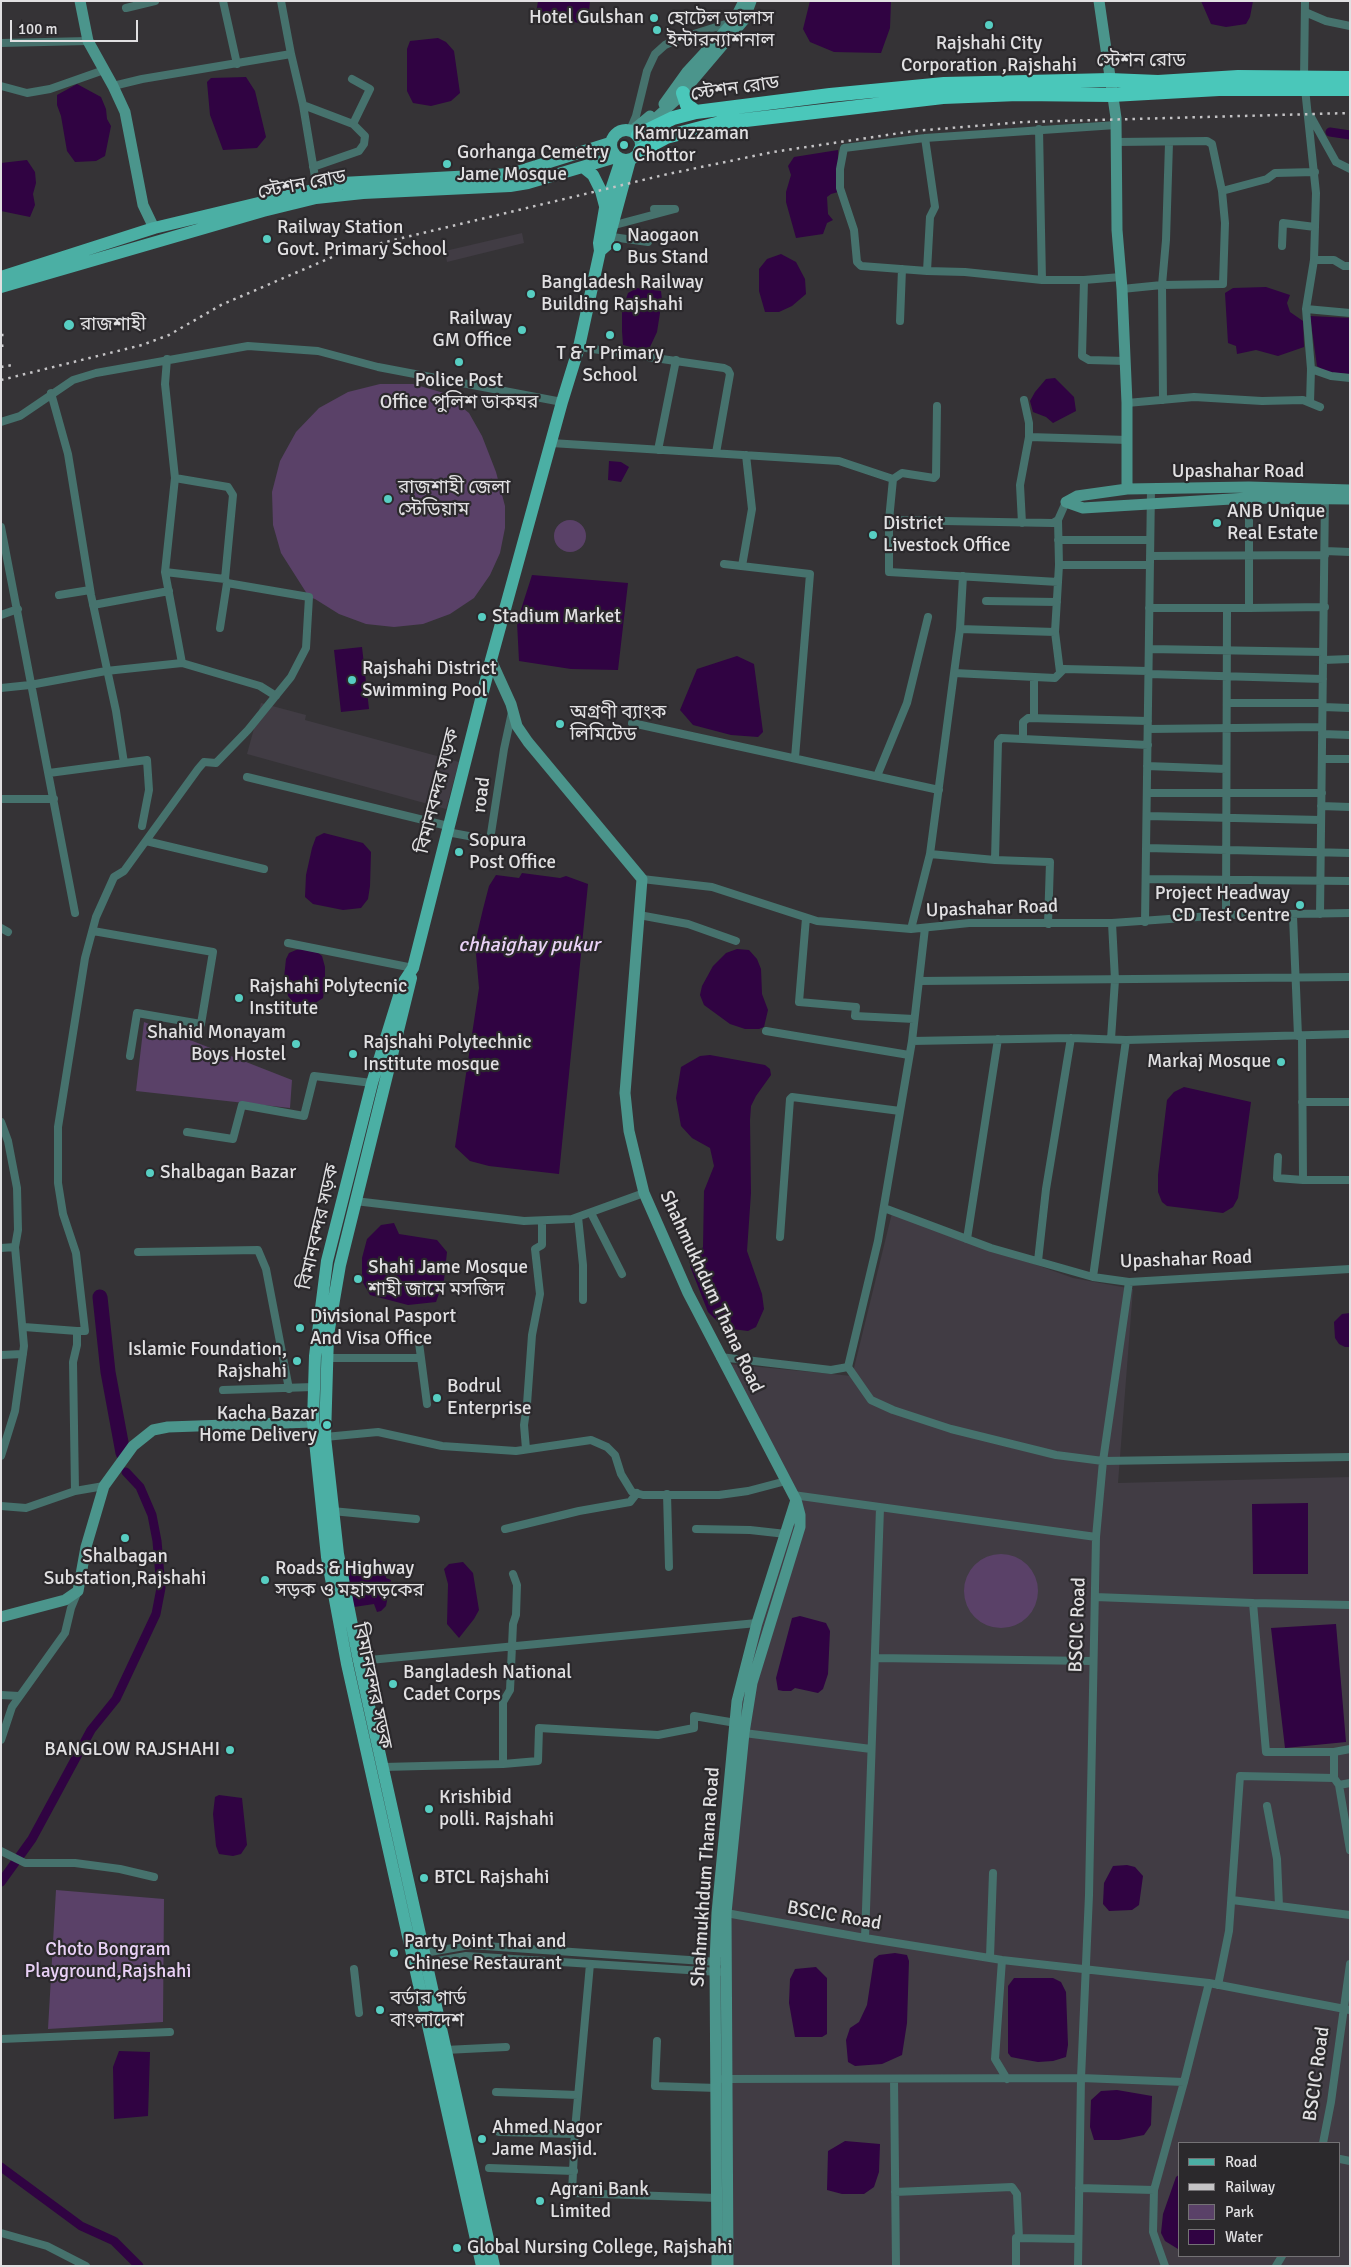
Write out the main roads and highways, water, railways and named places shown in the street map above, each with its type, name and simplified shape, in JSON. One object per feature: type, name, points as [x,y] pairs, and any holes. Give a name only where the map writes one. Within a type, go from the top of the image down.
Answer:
[{"type":"highway","name":"স্টেশন রোড","points":[[634,133],[673,118],[696,112],[830,95],[944,84],[1110,80],[1158,82],[1238,77],[1350,88]]},
{"type":"highway","name":"স্টেশন রোড","points":[[627,157],[655,141],[693,129],[788,114],[943,96],[1018,94],[1112,95],[1305,83],[1350,78]]},
{"type":"highway","points":[[683,93],[687,105],[696,112]]},
{"type":"main road","points":[[80,1],[88,41],[125,112],[143,205],[154,228]]},
{"type":"main road","points":[[634,133],[664,104],[688,72],[739,21],[744,1]]},
{"type":"main road","points":[[627,157],[610,144],[612,138],[619,131],[634,133],[669,109],[739,21],[751,1]]},
{"type":"main road","points":[[1099,1],[1116,125],[1116,230],[1122,283],[1128,440],[1127,489]]},
{"type":"main road","points":[[605,208],[627,157],[641,143],[634,133]]},
{"type":"main road","name":"স্টেশন রোড","points":[[1,277],[154,228],[342,183],[389,178],[511,174],[610,144]]},
{"type":"main road","points":[[606,231],[627,157]]},
{"type":"main road","name":"স্টেশন রোড","points":[[1,287],[263,211],[316,198],[363,193],[510,186],[627,157]]},
{"type":"main road","points":[[583,167],[593,175],[601,191],[605,208],[606,231]]},
{"type":"main road","name":"বিমানবন্দর সড়ক","points":[[482,2266],[405,1895],[382,1767],[338,1554],[332,1511],[326,1437],[328,1335],[340,1265],[355,1201],[448,829],[491,660],[579,347],[600,251],[607,245],[606,231]]},
{"type":"main road","name":"Upashahar Road","points":[[1249,492],[1151,504],[1083,508],[1066,502],[1078,496],[1127,489],[1151,489],[1249,492],[1325,495],[1350,490]]},
{"type":"main road","points":[[1325,495],[1350,499]]},
{"type":"main road","name":"Shahmukhdum Thana Road","points":[[491,660],[498,671],[517,726],[528,742],[642,879],[625,1093],[630,1131],[644,1193],[688,1293],[795,1498],[800,1515],[800,1527],[752,1683],[744,1733],[720,1967]]},
{"type":"main road","name":"বিমানবন্দর সড়ক","points":[[413,968],[403,983],[372,1083],[327,1262],[316,1332],[313,1422],[326,1557],[347,1664],[405,1895],[425,1958],[494,2266]]},
{"type":"main road","points":[[1,1617],[65,1600],[78,1591],[86,1547],[104,1486],[133,1446],[153,1430],[168,1427],[313,1422]]},
{"type":"main road","name":"Shahmukhdum Thana Road","points":[[717,2266],[720,1967],[717,1913],[736,1723],[741,1680],[786,1534],[795,1498]]},
{"type":"main road","name":"Shahmukhdum Thana Road","points":[[720,2082],[728,2266]]},
{"type":"water","points":[[538,1],[590,1],[589,11],[581,12],[578,23],[548,14],[536,14]]},
{"type":"water","points":[[810,1],[891,1],[890,28],[881,53],[834,52],[810,42],[803,29]]},
{"type":"water","points":[[1201,1],[1253,1],[1250,17],[1246,24],[1226,27],[1211,24]]},
{"type":"water","points":[[438,38],[446,42],[454,51],[460,93],[451,101],[431,106],[413,103],[407,91],[407,49],[410,41]]},
{"type":"water","points":[[246,77],[255,91],[266,137],[257,148],[223,150],[210,115],[207,82],[211,78]]},
{"type":"water","points":[[77,84],[101,97],[111,126],[105,156],[96,161],[75,162],[67,151],[61,116],[57,105],[57,95]]},
{"type":"water","points":[[838,150],[838,192],[827,197],[828,214],[833,220],[827,223],[823,234],[796,238],[786,202],[786,192],[791,175],[788,166],[794,157]]},
{"type":"water","points":[[27,160],[35,172],[36,183],[33,194],[35,205],[30,217],[1,211],[1,163]]},
{"type":"water","points":[[781,254],[796,262],[805,279],[806,294],[792,306],[779,312],[765,312],[759,291],[759,269],[767,259]]},
{"type":"water","points":[[1266,287],[1290,295],[1287,303],[1290,312],[1303,321],[1304,347],[1278,356],[1256,350],[1237,354],[1236,346],[1228,343],[1225,293],[1233,288]]},
{"type":"water","points":[[637,288],[661,291],[662,300],[657,332],[650,347],[639,349],[623,345],[622,331],[622,311],[628,293]]},
{"type":"water","points":[[1310,316],[1350,318],[1350,374],[1326,372],[1317,366]]},
{"type":"water","points":[[1055,378],[1074,397],[1076,411],[1053,423],[1046,417],[1033,412],[1030,401],[1046,379]]},
{"type":"water","points":[[609,461],[621,462],[629,467],[621,482],[608,480]]},
{"type":"water","points":[[532,575],[628,583],[618,670],[571,669],[519,661],[517,622]]},
{"type":"water","name":"Rajshahi District Swimming Pool","points":[[362,647],[369,709],[341,712],[334,650]]},
{"type":"water","points":[[737,656],[754,664],[763,732],[758,737],[731,735],[693,725],[680,710],[697,669]]},
{"type":"water","points":[[324,833],[363,843],[371,852],[368,899],[361,908],[343,910],[313,904],[305,897],[306,875],[312,848],[316,837]]},
{"type":"water","name":"chhaighay pukur","points":[[522,873],[560,878],[566,876],[588,884],[559,1174],[489,1166],[470,1161],[455,1147],[479,988],[475,943],[483,909],[489,886],[496,875],[519,878]]},
{"type":"water","points":[[308,948],[322,956],[325,967],[323,998],[312,1005],[293,1002],[288,996],[284,978],[286,959],[289,953]]},
{"type":"water","points":[[737,949],[749,950],[757,959],[761,969],[762,994],[768,1010],[764,1027],[759,1029],[745,1029],[730,1024],[704,1005],[700,995],[702,986],[713,966],[726,953]]},
{"type":"water","points":[[710,1055],[765,1065],[770,1069],[771,1075],[751,1106],[751,1193],[747,1251],[762,1294],[764,1309],[756,1327],[748,1331],[724,1328],[708,1312],[690,1266],[703,1247],[704,1191],[714,1166],[710,1148],[692,1138],[681,1126],[676,1098],[681,1067],[700,1056]]},
{"type":"water","points":[[1184,1087],[1251,1102],[1238,1198],[1233,1207],[1223,1213],[1167,1206],[1162,1202],[1158,1192],[1158,1175],[1167,1100],[1174,1092]]},
{"type":"water","points":[[394,1223],[399,1234],[437,1240],[447,1252],[444,1280],[436,1302],[408,1305],[370,1295],[362,1281],[362,1258],[367,1239],[381,1225]]},
{"type":"water","points":[[1350,1313],[1350,1347],[1345,1347],[1339,1344],[1335,1338],[1334,1322],[1342,1314]]},
{"type":"water","points":[[1308,1503],[1308,1574],[1253,1574],[1252,1504]]},
{"type":"water","points":[[380,1561],[387,1564],[386,1578],[391,1580],[386,1606],[377,1612],[374,1604],[354,1607],[348,1574],[352,1566]]},
{"type":"water","points":[[463,1562],[473,1573],[479,1610],[459,1638],[447,1624],[448,1584],[444,1569],[449,1564]]},
{"type":"water","points":[[800,1616],[826,1623],[830,1631],[828,1674],[823,1689],[818,1693],[795,1688],[791,1691],[778,1690],[776,1678],[792,1618]]},
{"type":"water","points":[[1336,1624],[1346,1742],[1285,1748],[1271,1628]]},
{"type":"water","points":[[219,1795],[242,1798],[247,1845],[241,1854],[233,1856],[219,1854],[216,1846],[213,1814],[215,1797]]},
{"type":"water","points":[[1127,1865],[1135,1867],[1143,1876],[1139,1905],[1132,1910],[1109,1911],[1103,1904],[1104,1883],[1113,1866]]},
{"type":"water","points":[[895,1953],[907,1955],[909,1961],[907,2023],[902,2055],[882,2064],[855,2066],[848,2062],[846,2040],[850,2028],[859,2022],[867,2005],[874,1959],[879,1955]]},
{"type":"water","points":[[816,1967],[827,1978],[827,2034],[822,2037],[795,2037],[789,2003],[790,1979],[795,1969]]},
{"type":"water","points":[[1014,1978],[1053,1978],[1061,1982],[1066,1992],[1068,2045],[1066,2057],[1053,2061],[1038,2062],[1011,2057],[1008,2053],[1008,1986]]},
{"type":"water","points":[[119,2051],[150,2052],[148,2116],[114,2119],[113,2067]]},
{"type":"water","points":[[1117,2090],[1152,2096],[1151,2125],[1144,2135],[1119,2140],[1094,2140],[1090,2127],[1091,2100],[1101,2091]]},
{"type":"water","points":[[845,2141],[880,2144],[879,2172],[874,2187],[864,2194],[842,2194],[827,2190],[828,2151]]},
{"type":"water","points":[[1178,2176],[1178,2249],[1165,2241],[1161,2233],[1163,2214]]},
{"type":"waterway","points":[[1330,132],[1350,135]]},
{"type":"waterway","points":[[100,1297],[108,1372],[123,1453]]},
{"type":"waterway","points":[[1,1882],[32,1839],[91,1730],[116,1699],[156,1614],[161,1588],[157,1541],[152,1515],[140,1487],[126,1472]]},
{"type":"waterway","points":[[1,2167],[81,2226],[114,2241],[139,2266]]},
{"type":"railway","points":[[1,380],[142,345],[169,335],[221,305],[344,252],[668,174],[773,152],[914,131],[1024,122],[1350,113]]},
{"type":"railway","points":[[1,346],[7,345]]},
{"type":"railway","points":[[1,367],[12,365]]},
{"type":"place","name":"Hotel Gulshan","points":[[654,18]]},
{"type":"place","name":"Rajshahi City Corporation ,Rajshahi","points":[[989,25]]},
{"type":"place","name":"হোটেল ডালাস ইন্টারন্যাশনাল","points":[[657,30]]},
{"type":"place","name":"Kamruzzaman Chottor","points":[[624,145]]},
{"type":"place","name":"Gorhanga Cemetry Jame Mosque","points":[[447,164]]},
{"type":"place","name":"Railway Station Govt. Primary School","points":[[267,239]]},
{"type":"place","name":"Naogaon Bus Stand","points":[[617,247]]},
{"type":"place","name":"Bangladesh Railway Building Rajshahi","points":[[531,294]]},
{"type":"place","name":"রাজশাহী","points":[[69,325]]},
{"type":"place","name":"Railway GM Office","points":[[522,330]]},
{"type":"place","name":"T & T Primary School","points":[[610,335]]},
{"type":"place","name":"Police Post Office পুলিশ ডাকঘর","points":[[459,362]]},
{"type":"place","name":"রাজশাহী জেলা স্টেডিয়াম","points":[[388,499]]},
{"type":"place","name":"ANB Unique Real Estate","points":[[1217,523]]},
{"type":"place","name":"District Livestock Office","points":[[873,535]]},
{"type":"place","name":"Stadium Market","points":[[482,617]]},
{"type":"place","name":"Rajshahi District Swimming Pool","points":[[352,680]]},
{"type":"place","name":"অগ্রণী ব্যাংক লিমিটেড","points":[[560,724]]},
{"type":"place","name":"Sopura Post Office","points":[[459,852]]},
{"type":"place","name":"Project Headway CD Test Centre","points":[[1300,905]]},
{"type":"place","name":"Rajshahi Polytecnic Institute","points":[[239,998]]},
{"type":"place","name":"Shahid Monayam Boys Hostel","points":[[296,1044]]},
{"type":"place","name":"Rajshahi Polytechnic Institute mosque","points":[[353,1054]]},
{"type":"place","name":"Markaj Mosque","points":[[1281,1062]]},
{"type":"place","name":"Shalbagan Bazar","points":[[150,1173]]},
{"type":"place","name":"Shahi Jame Mosque শাহী জামে মসজিদ","points":[[358,1279]]},
{"type":"place","name":"Divisional Pasport And Visa Office","points":[[300,1328]]},
{"type":"place","name":"Islamic Foundation, Rajshahi","points":[[297,1361]]},
{"type":"place","name":"Bodrul Enterprise","points":[[437,1398]]},
{"type":"place","name":"Kacha Bazar Home Delivery","points":[[327,1425]]},
{"type":"place","name":"Shalbagan Substation,Rajshahi","points":[[125,1538]]},
{"type":"place","name":"Roads & Highway সড়ক ও মহাসড়কের","points":[[265,1580]]},
{"type":"place","name":"Bangladesh National Cadet Corps","points":[[393,1684]]},
{"type":"place","name":"BANGLOW RAJSHAHI","points":[[230,1750]]},
{"type":"place","name":"Krishibid polli. Rajshahi","points":[[429,1809]]},
{"type":"place","name":"BTCL Rajshahi","points":[[424,1878]]},
{"type":"place","name":"Party Point Thai and Chinese Restaurant","points":[[394,1953]]},
{"type":"place","name":"বর্ডার গার্ড বাংলাদেশ","points":[[380,2010]]},
{"type":"place","name":"Ahmed Nagor Jame Masjid.","points":[[482,2139]]},
{"type":"place","name":"Agrani Bank Limited","points":[[540,2201]]},
{"type":"place","name":"Global Nursing College, Rajshahi","points":[[457,2248]]},
{"type":"park label","name":"Choto Bongram Playground,Rajshahi","points":[[108,1961]]}]
